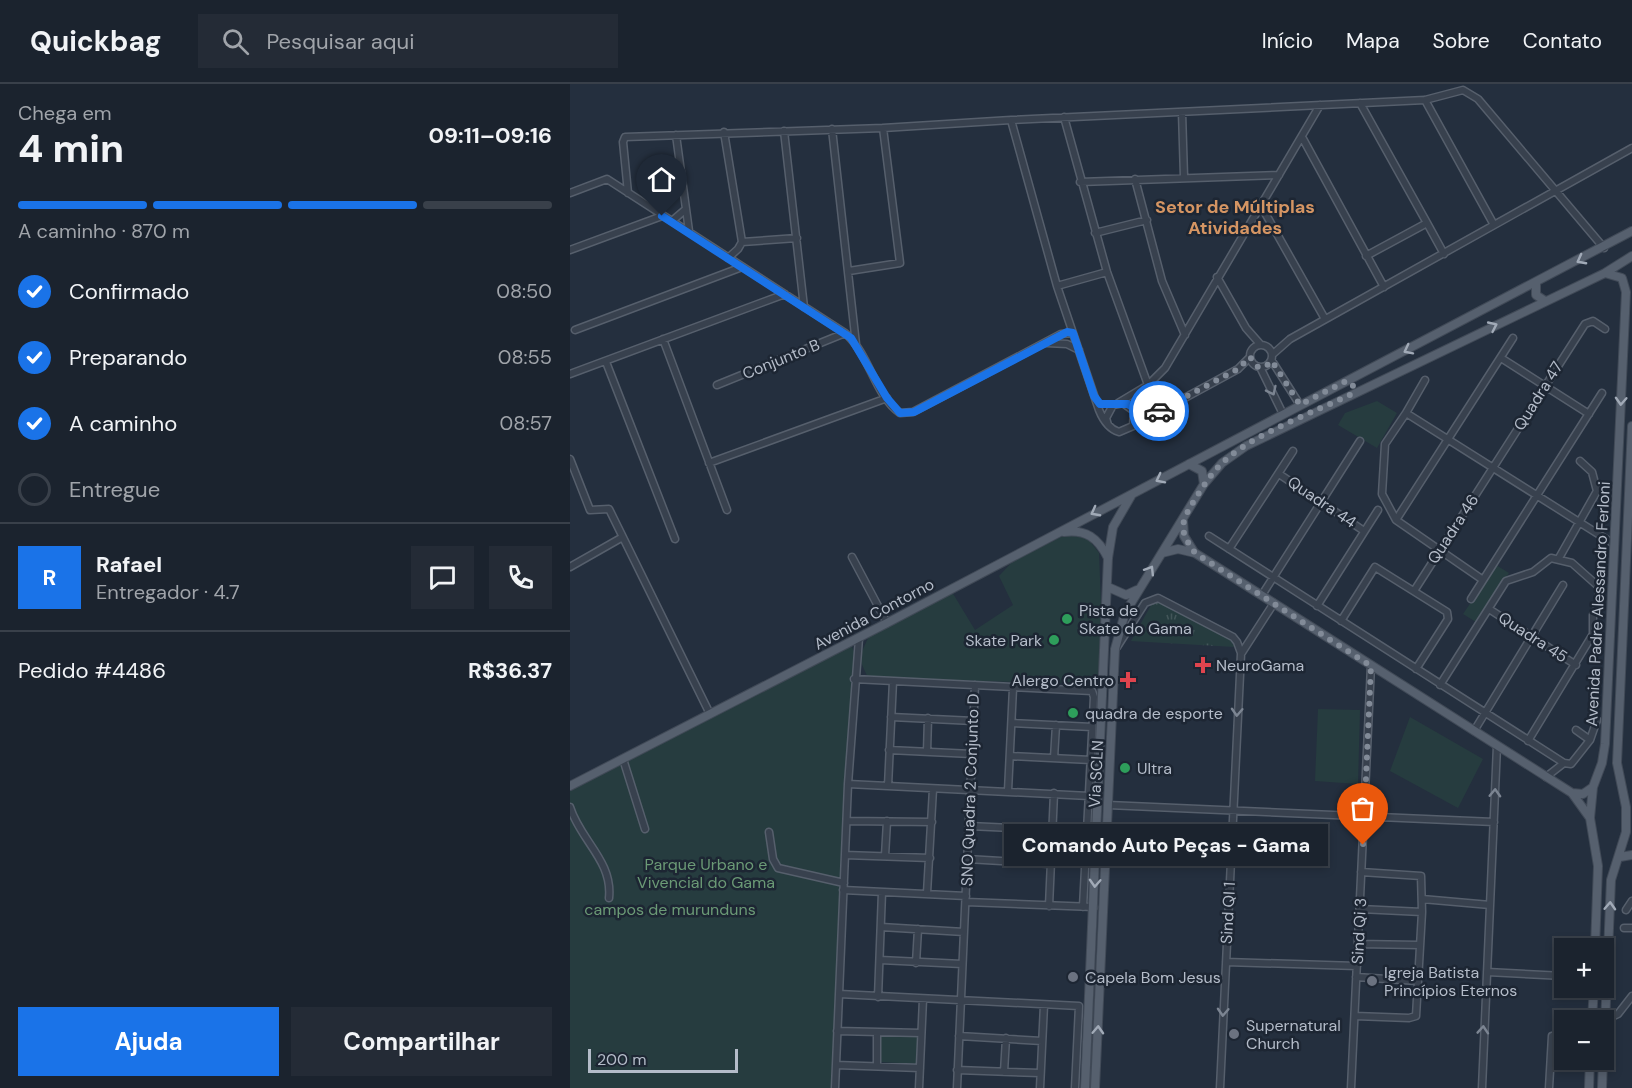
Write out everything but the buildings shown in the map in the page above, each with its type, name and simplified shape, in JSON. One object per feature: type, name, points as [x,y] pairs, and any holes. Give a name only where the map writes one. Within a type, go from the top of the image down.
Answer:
[{"type":"main road","name":"Avenida Contorno","points":[[570,786],[1536,284],[1632,231]]},
{"type":"main road","name":"Via SCLN","points":[[1095,1088],[1115,649],[1122,621],[1139,589],[1204,484],[1217,468],[1237,451],[1605,273],[1632,256]]},
{"type":"main road","name":"Avenida Padre Alessandro Ferloni","points":[[1595,938],[1598,866],[1590,818],[1593,787],[1602,763],[1626,286],[1618,275],[1605,273]]},
{"type":"main road","points":[[1536,284],[1536,295],[1545,301]]},
{"type":"main road","points":[[1346,381],[1353,385],[1352,394]]},
{"type":"main road","points":[[1620,424],[1625,427],[1632,425]]},
{"type":"main road","name":"Avenida Padre Alessandro Ferloni","points":[[1605,1010],[1611,880],[1620,857],[1627,818],[1617,763],[1632,425]]},
{"type":"main road","points":[[1189,464],[1202,471],[1204,484]]},
{"type":"main road","points":[[1616,495],[1622,493],[1629,496]]},
{"type":"main road","name":"Via SCLN","points":[[1085,1088],[1108,558],[1116,521],[1132,494]]},
{"type":"main road","points":[[1183,519],[1184,536],[1195,553]]},
{"type":"main road","points":[[1059,532],[1076,531],[1089,534],[1100,544],[1108,558]]},
{"type":"main road","points":[[1161,554],[1178,549],[1195,553],[1572,793],[1590,818]]},
{"type":"main road","points":[[1108,587],[1126,595],[1139,589]]},
{"type":"main road","points":[[1611,593],[1617,596],[1624,593]]},
{"type":"main road","points":[[1611,606],[1618,604],[1624,607]]},
{"type":"main road","points":[[1104,669],[1114,671]]},
{"type":"main road","points":[[1104,684],[1109,681],[1114,684]]},
{"type":"main road","points":[[1607,688],[1620,689]]},
{"type":"main road","points":[[1602,763],[1610,760],[1617,763]]},
{"type":"main road","points":[[1572,793],[1583,794],[1593,787]]},
{"type":"main road","points":[[1627,818],[1632,826]]},
{"type":"main road","points":[[1620,857],[1632,855]]},
{"type":"main road","points":[[1598,866],[1608,871],[1615,869]]},
{"type":"main road","points":[[1090,970],[1101,970]]},
{"type":"main road","points":[[1090,981],[1100,982]]},
{"type":"main road","points":[[1593,1009],[1594,998]]},
{"type":"main road","points":[[1589,1088],[1590,1070]]},
{"type":"main road","points":[[1602,1070],[1602,1088]]},
{"type":"street","points":[[628,193],[623,139],[724,132],[883,128],[1425,100],[1460,90],[1473,94],[1604,248]]},
{"type":"street","points":[[1425,100],[1494,225]]},
{"type":"street","points":[[1360,103],[1444,254]]},
{"type":"street","points":[[1108,425],[1106,418],[1115,404],[1148,385],[1165,368],[1216,277],[1320,105]]},
{"type":"street","points":[[1182,112],[1184,177]]},
{"type":"street","points":[[1064,117],[1080,182],[1107,272],[1148,385]]},
{"type":"street","points":[[1011,120],[1057,286],[1100,414],[1108,425],[1119,432],[1133,426],[1238,369],[1251,353],[1263,345],[1290,339]]},
{"type":"street","points":[[849,271],[900,263],[883,128]]},
{"type":"street","points":[[832,129],[856,344]]},
{"type":"street","points":[[784,131],[804,307]]},
{"type":"street","points":[[724,132],[742,242],[728,258]]},
{"type":"street","points":[[676,135],[689,231]]},
{"type":"street","points":[[1302,137],[1384,287]]},
{"type":"street","points":[[1238,369],[1259,367],[1290,339],[1632,148]]},
{"type":"street","points":[[1080,182],[1279,175]]},
{"type":"street","points":[[570,193],[607,179],[844,333],[856,344],[897,412],[908,414],[1043,343],[1064,333],[1073,333]]},
{"type":"street","points":[[1135,179],[1166,293],[1185,334]]},
{"type":"street","points":[[1260,204],[1325,319]]},
{"type":"street","points":[[672,221],[686,209]]},
{"type":"street","points":[[570,250],[662,216]]},
{"type":"street","points":[[1095,233],[1147,220]]},
{"type":"street","points":[[1366,256],[1427,223]]},
{"type":"street","points":[[742,242],[797,238]]},
{"type":"street","points":[[575,330],[742,267]]},
{"type":"street","points":[[1057,286],[1107,272]]},
{"type":"street","points":[[1216,277],[1246,328],[1272,357],[1300,405]]},
{"type":"street","points":[[570,374],[785,294]]},
{"type":"street","name":"Quadra 47","points":[[1493,468],[1585,324],[1593,321],[1605,329]]},
{"type":"street","points":[[1246,328],[1251,353],[1283,414]]},
{"type":"street","name":"Conjunto B","points":[[717,385],[844,333]]},
{"type":"street","points":[[1396,520],[1513,338]]},
{"type":"street","points":[[663,339],[727,510]]},
{"type":"street","points":[[1043,343],[1062,343],[1079,350]]},
{"type":"street","points":[[1501,358],[1589,414]]},
{"type":"street","points":[[606,362],[675,539]]},
{"type":"street","points":[[1425,380],[1384,447],[1381,489],[1396,520],[1483,580]]},
{"type":"street","points":[[1133,426],[1133,409],[1140,390]]},
{"type":"street","points":[[1470,598],[1602,393]]},
{"type":"street","points":[[1094,396],[1103,405],[1115,404],[1133,409],[1148,418]]},
{"type":"street","points":[[709,463],[887,398]]},
{"type":"street","points":[[1406,413],[1579,525],[1614,544]]},
{"type":"street","points":[[1262,596],[1360,441]]},
{"type":"street","points":[[1229,549],[1293,451]]},
{"type":"street","points":[[570,459],[590,510],[609,509],[621,538],[710,714]]},
{"type":"street","points":[[1559,558],[1597,491],[1592,472],[1580,461]]},
{"type":"street","name":"Quadra 46","points":[[1414,591],[1493,468]]},
{"type":"street","name":"Quadra 44","points":[[1279,474],[1364,531]]},
{"type":"street","points":[[1317,606],[1378,510]]},
{"type":"street","points":[[1209,536],[1564,763]]},
{"type":"street","points":[[570,567],[621,538]]},
{"type":"street","points":[[852,557],[887,623]]},
{"type":"street","points":[[1440,685],[1506,581],[1533,572],[1551,558],[1559,558],[1583,571],[1595,582],[1600,594],[1599,605],[1593,615],[1592,640],[1528,741]]},
{"type":"street","points":[[1341,621],[1375,567],[1447,612],[1448,617],[1416,669]]},
{"type":"street","points":[[1474,730],[1563,585]]},
{"type":"street","points":[[1115,649],[1145,603],[1158,598],[1233,637],[1241,654]]},
{"type":"street","name":"Sind QI 1","points":[[1220,1088],[1241,654],[1274,603]]},
{"type":"street","name":"Quadra 45","points":[[1489,609],[1576,665]]},
{"type":"street","points":[[835,1088],[848,784],[858,638]]},
{"type":"street","name":"Sind Qi 3","points":[[1351,1088],[1371,666]]},
{"type":"street","points":[[854,679],[1090,690],[1094,697],[1083,907]]},
{"type":"street","points":[[888,786],[893,681]]},
{"type":"street","name":"SNO Quadra 2 Conjunto D","points":[[957,1088],[975,685]]},
{"type":"street","points":[[1008,791],[1013,688]]},
{"type":"street","points":[[891,717],[974,721]]},
{"type":"street","points":[[927,753],[928,718]]},
{"type":"street","points":[[1546,777],[1564,763],[1575,761],[1590,740],[1597,720]]},
{"type":"street","points":[[1012,723],[1092,726]]},
{"type":"street","points":[[1054,758],[1056,725]]},
{"type":"street","points":[[1576,730],[1590,740]]},
{"type":"street","points":[[1482,1088],[1497,746]]},
{"type":"street","points":[[889,750],[972,754]]},
{"type":"street","points":[[1010,756],[1091,760]]},
{"type":"street","points":[[623,759],[645,829]]},
{"type":"street","points":[[848,784],[1089,796]]},
{"type":"street","points":[[927,893],[933,789]]},
{"type":"street","points":[[1049,906],[1054,793]]},
{"type":"street","points":[[1108,805],[1494,822]]},
{"type":"street","points":[[570,807],[577,826],[604,865],[609,881],[609,898]]},
{"type":"street","points":[[847,821],[932,822]]},
{"type":"street","points":[[885,856],[887,821]]},
{"type":"street","points":[[969,826],[1052,830]]},
{"type":"street","points":[[1014,862],[1015,828]]},
{"type":"street","points":[[769,832],[773,859],[778,868],[844,887],[1049,906],[1094,907]]},
{"type":"street","points":[[845,855],[930,858]]},
{"type":"street","points":[[968,859],[1050,864]]},
{"type":"street","points":[[1355,1016],[1413,1017],[1417,1013],[1422,912],[1421,876],[1362,872]]},
{"type":"street","points":[[878,997],[882,892]]},
{"type":"street","points":[[1422,899],[1490,905]]},
{"type":"street","points":[[1626,910],[1632,902]]},
{"type":"street","points":[[1360,909],[1422,912]]},
{"type":"street","points":[[881,927],[964,932]]},
{"type":"street","points":[[1624,928],[1632,928]]},
{"type":"street","points":[[916,963],[918,929]]},
{"type":"street","points":[[1358,944],[1419,945]]},
{"type":"street","points":[[880,960],[963,964]]},
{"type":"street","points":[[1226,962],[1357,966]]},
{"type":"street","points":[[1487,972],[1554,975]]},
{"type":"street","points":[[1356,977],[1418,981]]},
{"type":"street","points":[[839,994],[1079,1006],[1076,1088]]},
{"type":"street","points":[[1614,1017],[1632,996]]},
{"type":"street","points":[[919,1088],[923,999]]},
{"type":"street","points":[[1040,1088],[1044,1005]]},
{"type":"street","points":[[837,1031],[921,1033]]},
{"type":"street","points":[[877,1032],[877,1066]]},
{"type":"street","points":[[959,1036],[1042,1041]]},
{"type":"street","points":[[1550,1088],[1552,1036],[1554,1036]]},
{"type":"street","points":[[1004,1072],[1006,1038]]},
{"type":"street","points":[[836,1065],[920,1068]]},
{"type":"street","points":[[957,1070],[1040,1073]]},
{"type":"street","points":[[1602,1078],[1608,1088]]},
{"type":"green space","points":[[1377,401],[1397,413],[1377,448],[1338,425],[1345,413]]},
{"type":"green space","points":[[1067,534],[1085,535],[1099,553],[1101,604],[1099,684],[868,678],[859,658],[869,636],[952,592],[975,630],[1013,605],[999,576],[1013,561]]},
{"type":"green space","points":[[1496,565],[1509,573],[1476,622],[1463,614]]},
{"type":"green space","points":[[1154,600],[1228,637],[1235,647],[1131,641]]},
{"type":"green space","name":"Parque Urbano e Vivencial do Gama","points":[[847,647],[852,647],[854,652],[832,1088],[570,1088],[570,790]]},
{"type":"green space","points":[[1318,709],[1360,710],[1358,784],[1315,781]]},
{"type":"green space","points":[[1410,717],[1483,759],[1458,808],[1390,771]]},
{"type":"green space","points":[[880,1033],[919,1034],[919,1064],[879,1062]]},
{"type":"way so far","points":[[1159,411],[1238,369],[1250,357],[1252,363],[1258,367],[1265,367],[1272,361],[1300,405],[1346,381],[1352,383],[1354,387],[1352,394],[1246,446],[1229,457],[1204,484],[1183,519],[1182,532],[1195,553],[1210,564],[1371,666],[1363,845]]},
{"type":"place","name":"Pista de Skate do Gama","points":[[1067,619]]},
{"type":"place","name":"Skate Park","points":[[1054,640]]},
{"type":"place","name":"NeuroGama","points":[[1203,665]]},
{"type":"place","name":"Alergo Centro","points":[[1128,680]]},
{"type":"place","name":"quadra de esporte","points":[[1073,713]]},
{"type":"place","name":"Ultra","points":[[1125,768]]},
{"type":"place","name":"Comando Auto Peças - Gama","points":[[1363,845]]},
{"type":"place","name":"Capela Bom Jesus","points":[[1073,977]]},
{"type":"place","name":"Igreja Batista Princípios Eternos","points":[[1372,981]]},
{"type":"place","name":"Supernatural Church","points":[[1234,1034]]},
{"type":"district","name":"Setor de Múltiplas Atividades","points":[[1235,217]]},
{"type":"route","points":[[662,216],[689,231],[851,338],[897,412],[908,414],[914,412],[1067,332],[1073,333],[1094,396],[1100,404],[1106,406],[1118,403],[1128,404],[1134,411],[1148,418],[1159,411]]},
{"type":"park label","name":"campos de murunduns","points":[[670,909]]}]
